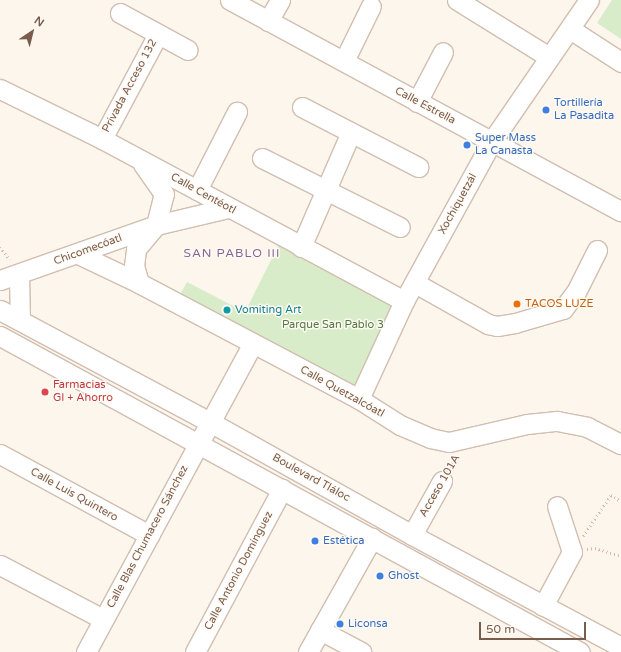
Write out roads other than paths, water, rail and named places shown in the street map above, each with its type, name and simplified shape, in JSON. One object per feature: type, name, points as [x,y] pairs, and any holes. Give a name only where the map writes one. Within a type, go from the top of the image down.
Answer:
[{"type":"street","name":"Calle Estrella","points":[[230,0],[621,211]]},
{"type":"street","points":[[268,21],[280,0]]},
{"type":"street","points":[[457,0],[549,58]]},
{"type":"street","name":"Xochiquetzál","points":[[359,399],[404,301],[492,141],[589,0]]},
{"type":"street","points":[[344,61],[371,6]]},
{"type":"street","name":"Privada Acceso 132","points":[[120,13],[188,50]]},
{"type":"street","points":[[570,29],[621,62]]},
{"type":"street","name":"Privada Acceso 132","points":[[102,139],[158,34]]},
{"type":"street","points":[[417,102],[443,52]]},
{"type":"street","name":"Calle Centéotl","points":[[0,89],[102,139],[228,208],[404,301]]},
{"type":"street","points":[[302,107],[418,167]]},
{"type":"street","points":[[197,190],[237,112]]},
{"type":"street","points":[[301,247],[328,189],[351,132]]},
{"type":"street","points":[[262,158],[328,189],[400,227]]},
{"type":"street","points":[[138,159],[164,194],[156,225],[136,249],[134,266],[139,283]]},
{"type":"street","name":"Chicomecóatl","points":[[0,280],[78,254],[156,225],[228,208]]},
{"type":"street","points":[[415,283],[488,324],[503,325],[563,309],[576,292],[597,250]]},
{"type":"street","name":"Calle Quetzalcóatl","points":[[78,254],[139,283],[359,399],[400,425],[430,438],[449,442],[527,424],[557,421],[587,427],[621,444]]},
{"type":"street","points":[[19,274],[20,320]]},
{"type":"street","name":"Boulevard Tláloc","points":[[0,310],[210,422],[412,535],[621,647]]},
{"type":"street","points":[[0,336],[580,652]]},
{"type":"street","name":"Calle Blas Chumacero Sánchez","points":[[86,652],[253,343]]},
{"type":"street","name":"Calle Luis Quintero","points":[[0,454],[148,535]]},
{"type":"street","name":"Acceso 101A","points":[[412,535],[442,482]]},
{"type":"street","name":"Calle Antonio Domínguez","points":[[195,652],[282,489]]},
{"type":"street","points":[[543,606],[572,552],[557,506]]},
{"type":"street","points":[[308,652],[372,538]]},
{"type":"street","points":[[0,565],[103,619]]},
{"type":"street","points":[[320,630],[361,652]]},
{"type":"place","name":"Tortillería La Pasadita","points":[[546,110]]},
{"type":"place","name":"Super Mass La Canasta","points":[[467,145]]},
{"type":"place","name":"TACOS LUZE","points":[[517,304]]},
{"type":"place","name":"Vomiting Art","points":[[227,310]]},
{"type":"place","name":"Farmacias GI + Ahorro","points":[[45,392]]},
{"type":"place","name":"Estética","points":[[315,541]]},
{"type":"place","name":"Ghost","points":[[380,576]]},
{"type":"place","name":"Liconsa","points":[[340,624]]},
{"type":"district","name":"SAN PABLO III","points":[[232,254]]},
{"type":"park label","name":"Parque San Pablo 3","points":[[333,325]]}]
